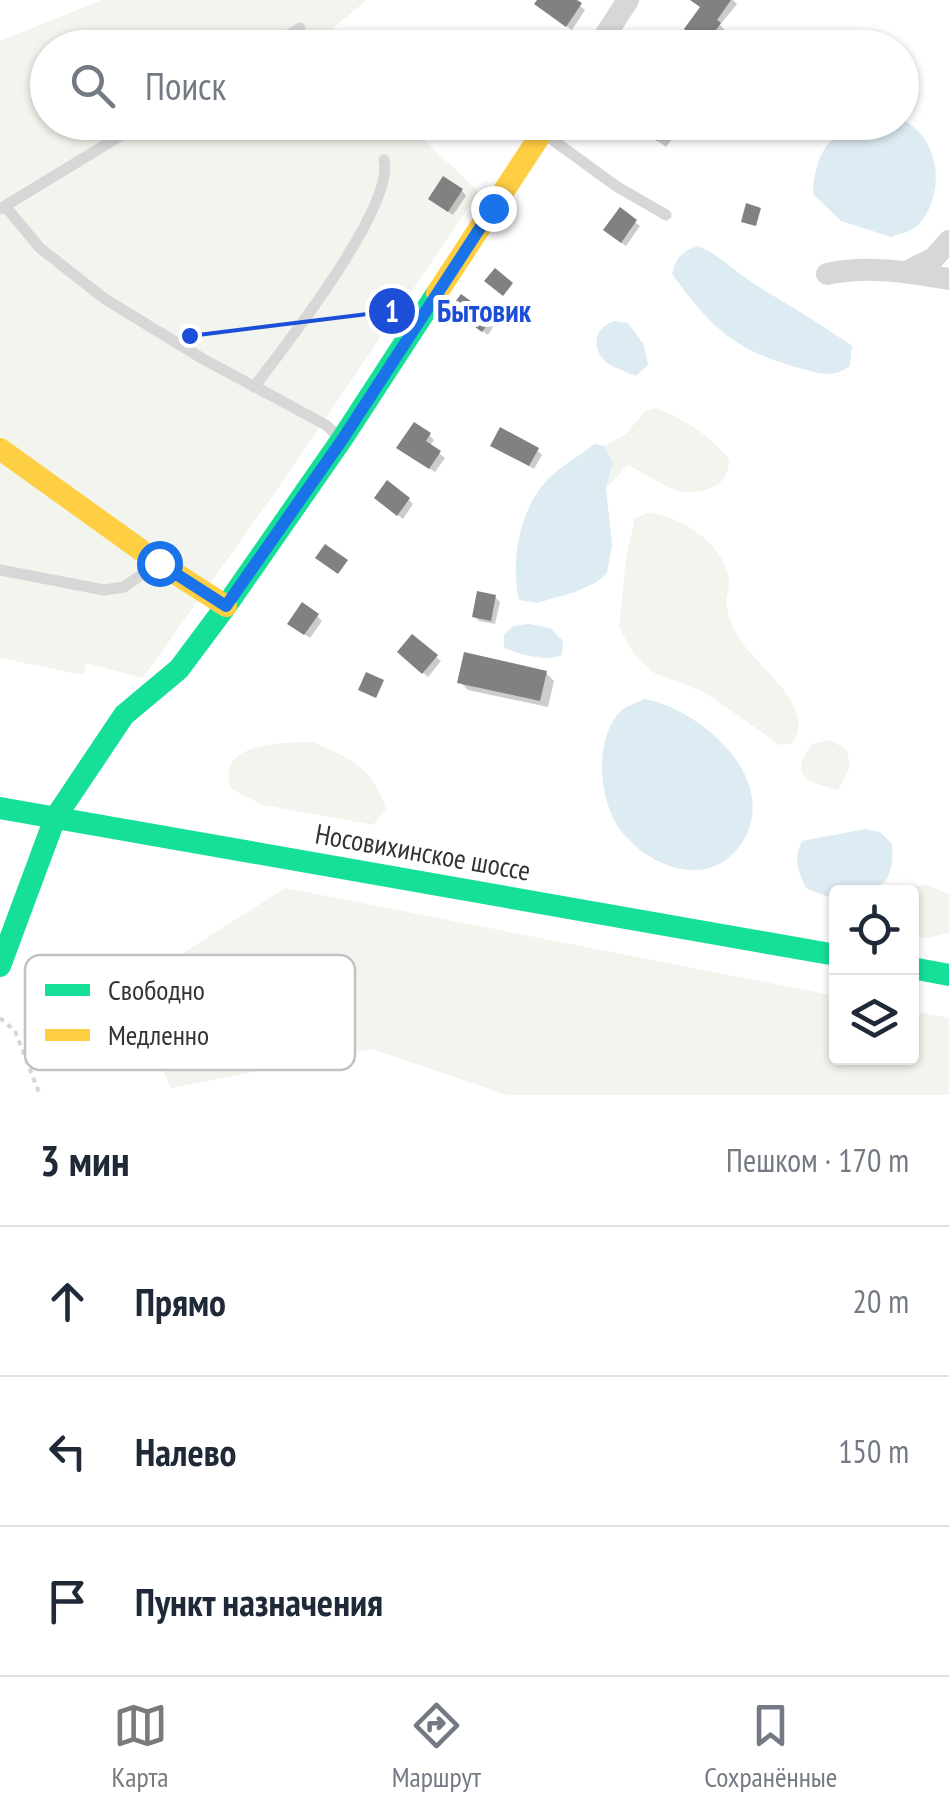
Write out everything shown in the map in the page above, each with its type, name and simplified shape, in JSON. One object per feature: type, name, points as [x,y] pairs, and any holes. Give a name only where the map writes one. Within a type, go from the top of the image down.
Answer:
[{"type":"street","points":[[609,30],[628,0]]},
{"type":"street","points":[[0,966],[55,818],[124,715],[179,669],[226,606],[342,440],[538,140]]},
{"type":"street","points":[[906,272],[934,258],[949,240]]},
{"type":"street","points":[[827,274],[851,268],[949,279]]},
{"type":"street","points":[[0,449],[226,606]]},
{"type":"street","name":"Носовихинское шоссе","points":[[0,808],[829,954]]},
{"type":"street","points":[[919,969],[949,975]]},
{"type":"lane","points":[[114,140],[3,208],[40,248],[105,299],[254,387],[326,424],[342,440]]},
{"type":"lane","points":[[561,140],[616,186],[666,215]]},
{"type":"lane","points":[[254,387],[301,326],[371,215],[387,172],[384,160]]},
{"type":"lane","points":[[0,570],[104,590],[124,587],[159,563]]},
{"type":"path","points":[[0,1018],[15,1032],[25,1057]]},
{"type":"path","points":[[30,1070],[40,1095]]},
{"type":"shaded area","points":[[102,0],[367,0],[334,30],[30,30],[30,140],[424,140],[479,192],[283,481],[143,678],[86,663],[84,675],[0,658],[0,41]]},
{"type":"shaded area","points":[[919,132],[931,151],[936,181],[934,196],[920,223],[891,237],[841,221],[813,194],[815,173],[832,140],[919,140]]},
{"type":"shaded area","points":[[698,246],[852,346],[850,366],[831,374],[813,372],[757,353],[725,334],[672,274],[680,256]]},
{"type":"shaded area","points":[[614,321],[628,323],[644,345],[648,365],[636,376],[612,366],[597,349],[601,330]]},
{"type":"shaded area","points":[[656,408],[696,429],[730,460],[721,482],[708,489],[686,492],[666,486],[628,465],[606,488],[613,463],[604,446],[626,434],[645,411]]},
{"type":"shaded area","points":[[595,444],[604,446],[613,463],[606,488],[612,545],[607,573],[575,592],[537,603],[519,600],[517,552],[531,504],[549,478]]},
{"type":"shaded area","points":[[651,512],[689,527],[719,554],[729,580],[726,603],[734,630],[780,685],[797,715],[798,729],[792,743],[780,745],[704,692],[654,673],[633,653],[619,627],[626,558],[635,518]]},
{"type":"shaded area","points":[[513,626],[550,628],[563,641],[562,655],[541,658],[504,648],[504,635]]},
{"type":"shaded area","points":[[644,699],[667,706],[713,734],[745,776],[752,800],[750,824],[738,848],[709,868],[675,868],[642,852],[617,825],[611,812],[602,765],[607,733],[623,709]]},
{"type":"shaded area","points":[[830,740],[847,750],[850,767],[838,790],[810,781],[802,771],[812,744]]},
{"type":"shaded area","points":[[312,742],[349,759],[374,783],[386,809],[373,825],[263,805],[231,789],[228,773],[242,753],[270,745]]},
{"type":"shaded area","points":[[865,829],[880,832],[892,844],[890,870],[880,885],[829,885],[829,897],[806,888],[798,864],[802,841]]},
{"type":"shaded area","points":[[919,886],[949,894],[949,933],[919,937]]},
{"type":"shaded area","points":[[285,888],[829,995],[829,1065],[919,1065],[919,1012],[949,1018],[949,1095],[507,1095],[372,1049],[355,1052],[355,955],[180,955]]},
{"type":"shaded area","points":[[163,1070],[264,1070],[171,1088]]},
{"type":"building","points":[[537,0],[582,3],[566,27],[534,4]]},
{"type":"building","points":[[690,0],[731,0],[717,20],[721,23],[716,30],[685,30],[700,7]]},
{"type":"building","points":[[443,176],[463,189],[448,212],[428,199]]},
{"type":"building","points":[[746,203],[761,208],[756,226],[741,222]]},
{"type":"building","points":[[620,207],[637,220],[621,243],[603,230]]},
{"type":"building","points":[[495,268],[513,283],[503,296],[484,281]]},
{"type":"building","points":[[461,294],[493,317],[482,332],[450,309]]},
{"type":"building","points":[[414,422],[431,433],[426,441],[441,451],[429,469],[396,448]]},
{"type":"building","points":[[500,427],[539,448],[529,466],[490,446]]},
{"type":"building","points":[[387,480],[410,498],[397,516],[374,498]]},
{"type":"building","points":[[325,544],[348,560],[338,574],[315,558]]},
{"type":"building","points":[[477,591],[496,595],[491,621],[472,617]]},
{"type":"building","points":[[302,602],[319,614],[304,635],[287,624]]},
{"type":"building","points":[[412,634],[438,655],[422,674],[397,652]]},
{"type":"building","points":[[464,652],[547,671],[540,701],[457,683]]},
{"type":"building","points":[[366,672],[384,680],[376,698],[358,690]]},
{"type":"traffic: fast","points":[[0,966],[55,818],[124,715],[179,669],[226,606],[437,293]]},
{"type":"traffic: fast","points":[[0,808],[829,954]]},
{"type":"traffic: fast","points":[[919,969],[949,975]]},
{"type":"traffic: slow","points":[[437,293],[537,140]]},
{"type":"traffic: slow","points":[[0,449],[226,606]]},
{"type":"place","name":"Бытовик","points":[[190,336]]},
{"type":"route","points":[[159,563],[226,606],[342,440],[493,208]]}]
